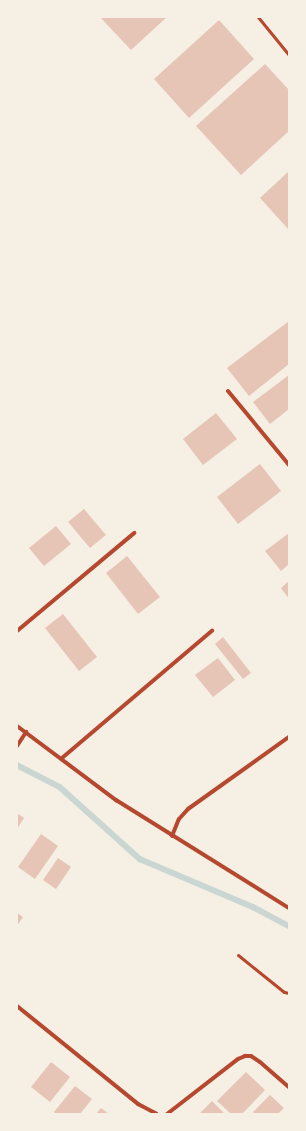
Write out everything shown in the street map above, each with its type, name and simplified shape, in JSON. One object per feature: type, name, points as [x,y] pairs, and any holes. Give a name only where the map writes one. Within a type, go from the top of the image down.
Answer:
[{"type":"street","points":[[228,391],[289,465]]},
{"type":"street","points":[[17,631],[134,533]]},
{"type":"street","points":[[62,758],[212,631]]},
{"type":"street","points":[[17,726],[62,758],[116,800],[289,908]]},
{"type":"street","points":[[17,746],[26,732]]},
{"type":"street","points":[[172,836],[179,819],[188,809],[289,737]]},
{"type":"street","points":[[17,1006],[138,1104],[157,1114]]},
{"type":"street","points":[[167,1114],[238,1059],[245,1056],[251,1056],[260,1062],[289,1087]]},
{"type":"lane","points":[[258,17],[289,55]]},
{"type":"lane","points":[[238,955],[284,992],[289,993]]},
{"type":"building","points":[[100,17],[167,17],[131,50]]},
{"type":"building","points":[[219,20],[254,59],[189,118],[154,79]]},
{"type":"building","points":[[265,64],[289,90],[289,131],[241,175],[196,126]]},
{"type":"building","points":[[289,171],[289,230],[260,198]]},
{"type":"building","points":[[289,321],[289,364],[249,396],[227,368]]},
{"type":"building","points":[[289,375],[289,409],[270,424],[253,402]]},
{"type":"building","points":[[216,413],[237,439],[203,465],[183,439]]},
{"type":"building","points":[[260,464],[281,491],[238,524],[217,497]]},
{"type":"building","points":[[84,509],[106,535],[90,548],[68,522]]},
{"type":"building","points":[[56,526],[71,544],[44,566],[29,548]]},
{"type":"building","points":[[289,533],[289,564],[281,571],[265,551]]},
{"type":"building","points":[[127,556],[160,597],[138,614],[106,573]]},
{"type":"building","points":[[289,581],[289,599],[281,588]]},
{"type":"building","points":[[63,614],[97,657],[79,671],[45,628]]},
{"type":"building","points":[[223,637],[251,673],[243,679],[215,644]]},
{"type":"building","points":[[218,658],[235,680],[213,697],[195,675]]},
{"type":"building","points":[[17,813],[24,818],[17,829]]},
{"type":"building","points":[[41,834],[58,846],[35,879],[18,867]]},
{"type":"building","points":[[58,858],[71,867],[56,889],[43,880]]},
{"type":"building","points":[[17,913],[23,917],[17,926]]},
{"type":"building","points":[[51,1062],[70,1077],[50,1102],[31,1087]]},
{"type":"building","points":[[246,1072],[265,1090],[242,1114],[231,1114],[217,1101]]},
{"type":"building","points":[[75,1086],[92,1099],[80,1114],[56,1114],[54,1112]]},
{"type":"building","points":[[270,1095],[284,1108],[278,1114],[255,1114],[253,1112]]},
{"type":"building","points":[[212,1101],[225,1114],[199,1114]]},
{"type":"building","points":[[101,1108],[109,1114],[96,1114]]},
{"type":"waterway","points":[[17,765],[60,787],[140,859],[253,907],[289,926]]}]
